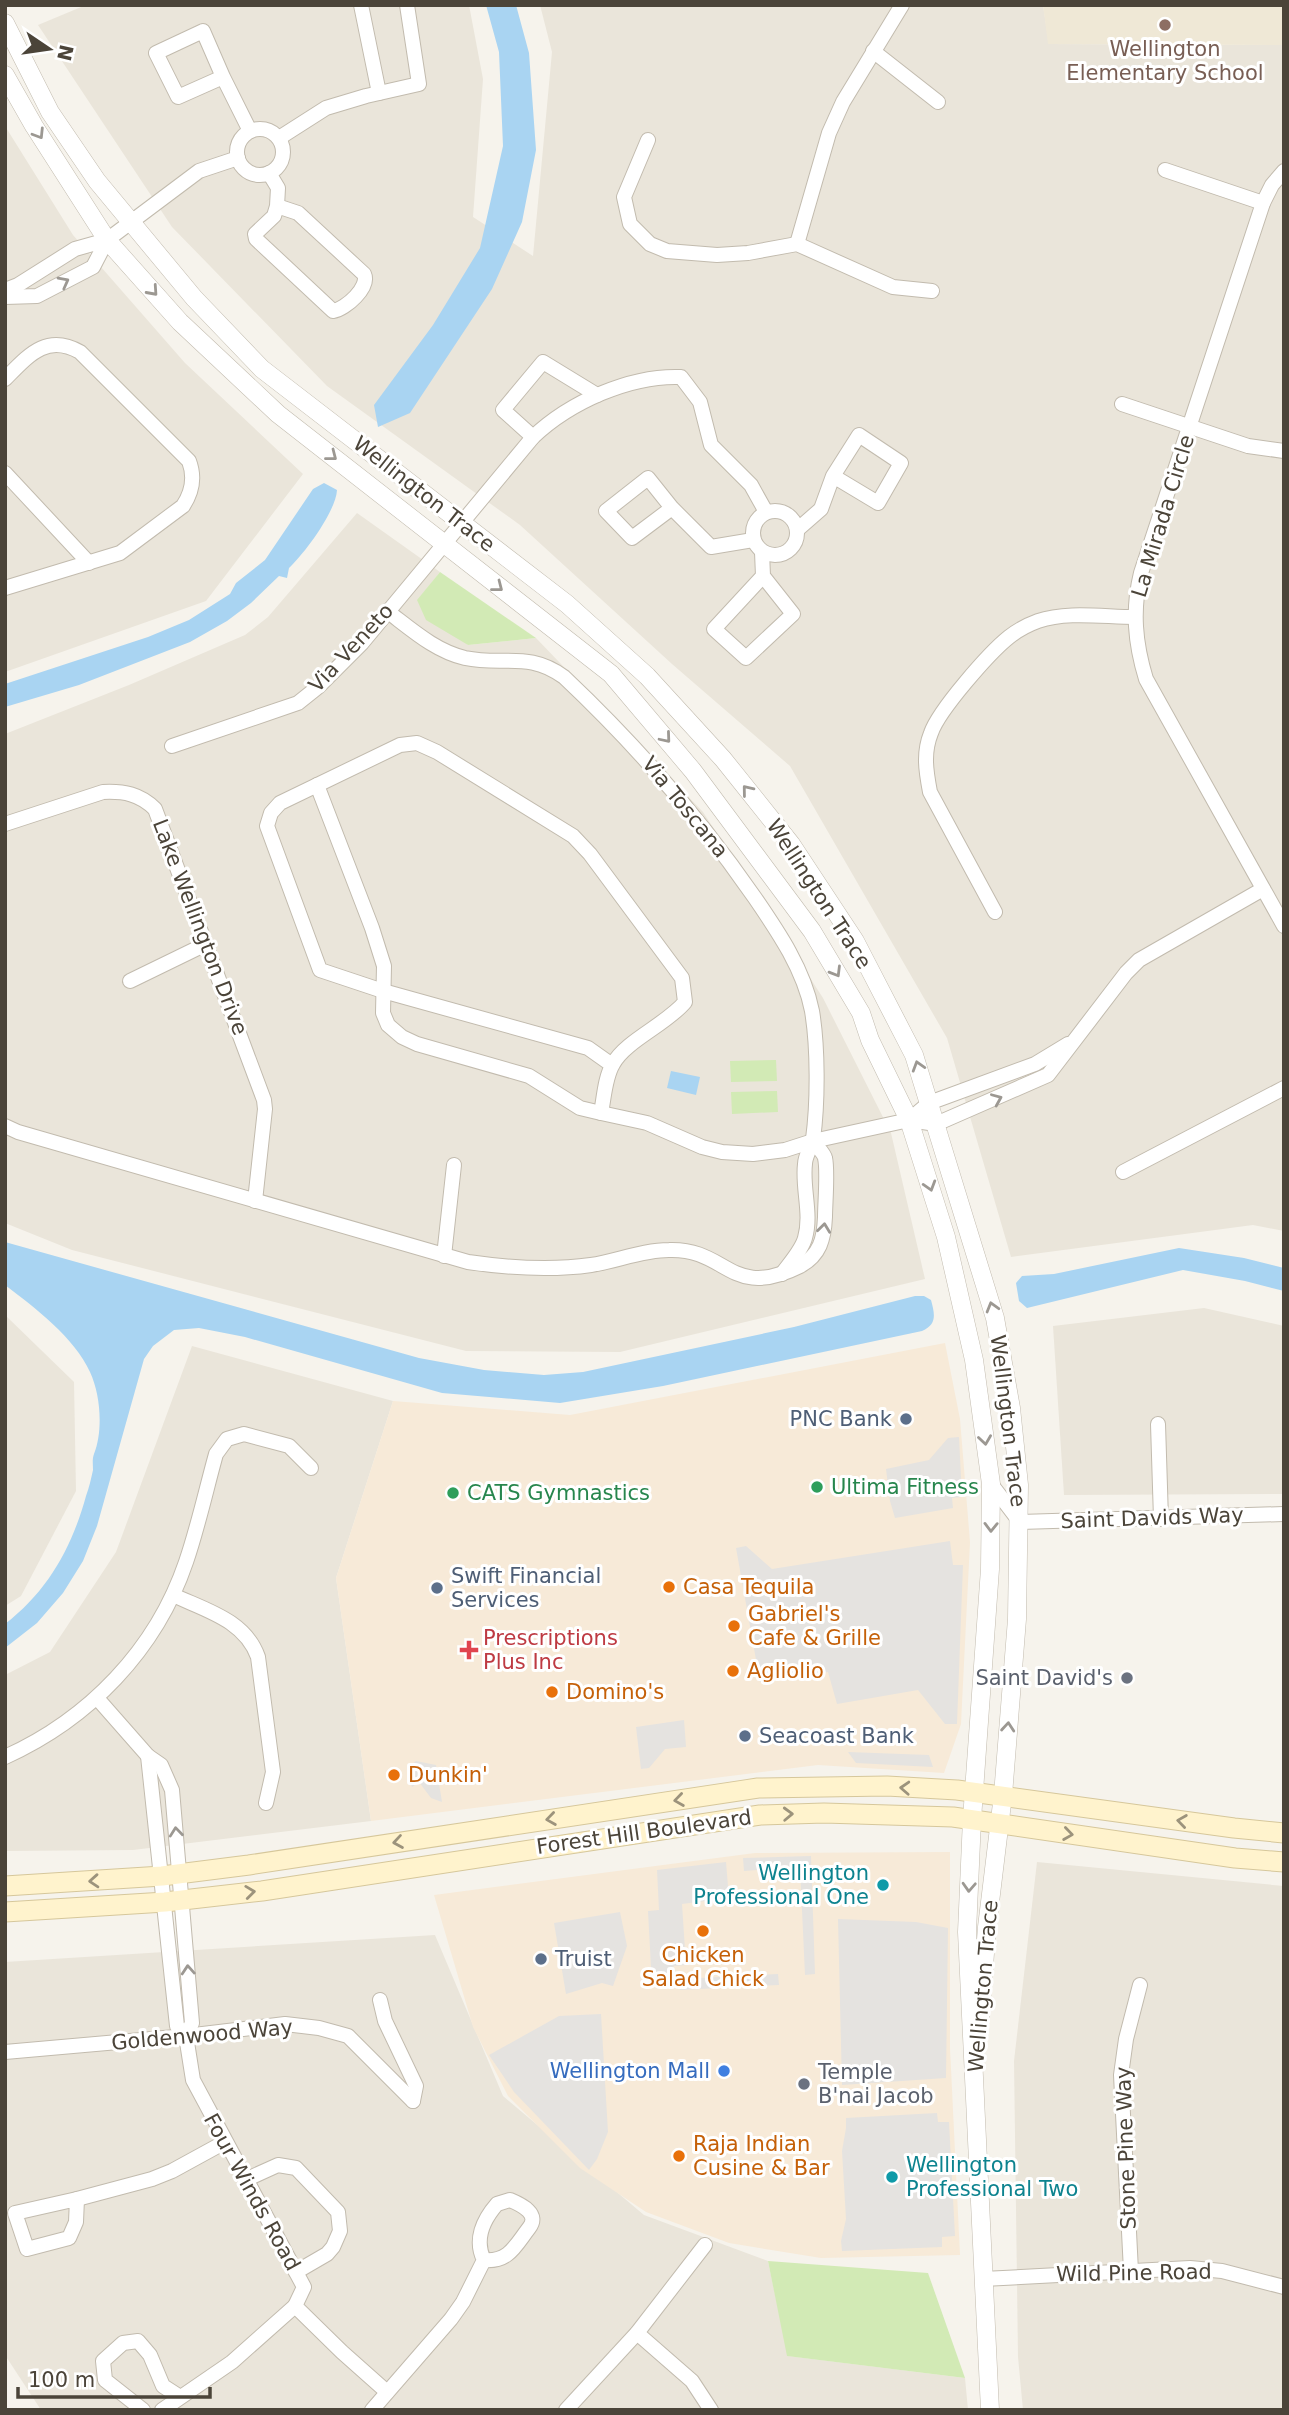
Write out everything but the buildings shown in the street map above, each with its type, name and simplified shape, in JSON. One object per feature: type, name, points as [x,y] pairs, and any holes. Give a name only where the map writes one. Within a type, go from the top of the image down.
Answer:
[{"type":"main road","name":"Forest Hill Boulevard","points":[[5,1886],[171,1874],[274,1861],[758,1788],[887,1787],[973,1792],[1284,1833]]},
{"type":"main road","name":"Forest Hill Boulevard","points":[[5,1912],[174,1901],[262,1891],[470,1857],[760,1815],[888,1813],[971,1819],[1221,1856],[1284,1862]]},
{"type":"main road","points":[[1250,1830],[1284,1854]]},
{"type":"street","points":[[361,5],[379,93]]},
{"type":"street","points":[[279,138],[326,108],[419,84],[407,5]]},
{"type":"street","points":[[797,244],[829,133],[843,102],[902,5]]},
{"type":"street","name":"Wellington Trace","points":[[5,23],[50,112],[97,181],[194,298],[262,369],[567,604],[647,676],[740,780],[791,844],[855,942],[914,1055],[995,1318],[1011,1408],[1019,1485],[1017,1619],[1003,1795],[987,1927],[974,2099]]},
{"type":"street","points":[[223,77],[178,97],[156,53],[203,31],[250,131]]},
{"type":"street","points":[[873,51],[938,102]]},
{"type":"street","name":"Wellington Trace","points":[[5,75],[34,126],[107,240],[180,321],[278,414],[611,674],[693,771],[819,944],[861,1013],[870,1041],[909,1121],[946,1237],[974,1360],[991,1484],[990,1569],[971,1819],[967,1932],[990,2410]]},
{"type":"street","points":[[262,129],[275,133],[279,138],[282,158],[275,170],[261,175],[247,171],[238,158],[239,143],[250,131],[262,129]]},
{"type":"street","points":[[648,139],[624,197],[624,206],[630,224],[650,244],[667,251],[717,255],[748,253],[797,244],[892,287],[932,291]]},
{"type":"street","points":[[5,290],[18,285],[75,248],[107,240],[199,171],[238,158]]},
{"type":"street","points":[[1166,170],[1263,203]]},
{"type":"street","name":"La Mirada Circle","points":[[1284,171],[1272,185],[1263,203],[1141,573],[1135,617],[1140,658],[1146,679],[1284,926]]},
{"type":"street","points":[[269,173],[278,188],[277,206],[274,216],[256,234],[256,239],[332,311],[342,309],[366,285],[365,274],[298,213],[277,206]]},
{"type":"street","points":[[5,297],[37,296],[93,267],[107,240]]},
{"type":"street","points":[[5,379],[28,357],[44,347],[63,345],[80,352],[188,461],[193,479],[192,489],[183,506],[120,553],[5,588]]},
{"type":"street","points":[[533,437],[503,411],[543,362],[597,395]]},
{"type":"street","name":"Via Veneto","points":[[172,746],[298,703],[337,669],[533,437],[559,415],[597,395],[659,376],[681,377],[700,401],[711,445],[751,485],[766,512]]},
{"type":"street","points":[[1122,404],[1259,449],[1284,451]]},
{"type":"street","points":[[797,530],[786,514],[779,511],[766,512],[753,527],[753,540],[762,552],[769,555],[783,554],[794,545],[797,530],[821,509],[832,476],[859,435],[901,463],[877,503],[832,476]]},
{"type":"street","points":[[5,473],[89,563]]},
{"type":"street","points":[[673,508],[632,538],[606,511],[648,478],[711,547],[753,540]]},
{"type":"street","points":[[762,552],[763,576],[793,614],[746,658],[715,629],[763,576]]},
{"type":"street","name":"Via Toscana","points":[[387,611],[429,643],[446,652],[482,661],[531,661],[557,671],[615,726],[692,812],[771,922],[792,957],[807,991],[816,1046],[813,1141]]},
{"type":"street","points":[[995,912],[930,792],[926,751],[936,722],[1002,643],[1018,630],[1037,621],[1057,617],[1135,617]]},
{"type":"street","points":[[601,1113],[612,1065],[621,1053],[676,1013],[685,1002],[682,978],[590,854],[573,836],[437,752],[416,743],[400,745],[317,785],[280,803],[271,813],[267,827],[320,970],[383,991],[588,1048],[612,1065]]},
{"type":"street","points":[[317,785],[384,966],[383,1013],[388,1025],[402,1037],[417,1044],[529,1076],[580,1108],[647,1123],[702,1147],[733,1153],[764,1153],[909,1121],[936,1124],[1048,1076],[1126,973],[1139,960],[1263,889]]},
{"type":"street","name":"Lake Wellington Drive","points":[[5,824],[103,792],[117,792],[145,799],[155,808],[264,1100],[255,1201]]},
{"type":"street","points":[[130,981],[206,944]]},
{"type":"street","points":[[909,1121],[929,1103],[1035,1064],[1076,1040]]},
{"type":"street","points":[[1123,1172],[1284,1088]]},
{"type":"street","points":[[5,1126],[444,1256],[504,1267],[554,1268],[590,1265],[672,1249],[699,1254],[744,1277],[763,1279],[782,1275],[810,1261],[821,1247],[825,1220],[825,1157],[813,1141]]},
{"type":"street","points":[[444,1256],[454,1165]]},
{"type":"street","points":[[1157,1424],[1161,1518]]},
{"type":"street","points":[[5,1756],[54,1731],[97,1698],[137,1654],[173,1595],[186,1562],[216,1454],[227,1439],[244,1434],[289,1446],[311,1468]]},
{"type":"street","points":[[991,1484],[1020,1522]]},
{"type":"street","name":"Saint Davids Way","points":[[1020,1522],[1284,1514]]},
{"type":"street","points":[[173,1595],[237,1626],[255,1648],[273,1772],[266,1803]]},
{"type":"street","name":"Four Winds Road","points":[[97,1698],[148,1756],[161,1765],[172,1790],[171,1874],[192,2023],[186,2036],[193,2080],[304,2287],[295,2306]]},
{"type":"street","name":"Stone Pine Way","points":[[1131,2271],[1121,2075],[1126,2039],[1140,1985]]},
{"type":"street","name":"Goldenwood Way","points":[[5,2052],[285,2024],[318,2028],[348,2036],[413,2101],[416,2086],[385,2021],[380,2000]]},
{"type":"street","points":[[77,2199],[76,2222],[69,2238],[27,2249],[15,2213],[152,2179],[225,2142]]},
{"type":"street","points":[[246,2180],[278,2165],[296,2168],[338,2212],[340,2231],[333,2247],[327,2254],[296,2272]]},
{"type":"street","points":[[372,2410],[463,2302],[481,2265],[478,2247],[481,2231],[497,2204],[510,2200],[527,2210],[533,2216],[533,2224],[508,2255],[498,2261],[481,2265]]},
{"type":"street","points":[[566,2410],[637,2333],[705,2245]]},
{"type":"street","name":"Wild Pine Road","points":[[983,2279],[1201,2268],[1284,2287]]},
{"type":"street","points":[[162,2410],[232,2362],[295,2306],[387,2392]]},
{"type":"street","points":[[637,2333],[692,2381],[711,2410]]},
{"type":"street","points":[[143,2410],[105,2380],[103,2361],[123,2343],[138,2341],[150,2355],[163,2386],[180,2397]]},
{"type":"shaded area","points":[[86,5],[469,5],[483,79],[473,217],[533,256],[552,52],[540,5],[1043,5],[1049,44],[1284,45],[1284,1231],[1253,1225],[1011,1257],[947,1038],[790,766],[672,664],[520,525],[327,386],[172,227],[38,25]]},
{"type":"shaded area","name":"Wellington Elementary School","points":[[1043,5],[1284,5],[1284,45],[1048,44]]},
{"type":"shaded area","points":[[5,126],[73,235],[185,363],[303,474],[206,601],[5,672]]},
{"type":"shaded area","points":[[357,513],[440,572],[418,600],[468,645],[536,638],[703,812],[823,998],[891,1133],[925,1279],[620,1352],[466,1351],[72,1250],[5,1223],[5,734],[245,635],[268,617]]},
{"type":"shaded area","points":[[1204,1308],[1284,1326],[1284,1494],[1064,1495],[1053,1326]]},
{"type":"shaded area","points":[[5,1315],[74,1382],[76,1491],[21,1596],[5,1606]]},
{"type":"shaded area","points":[[945,1343],[960,1419],[970,1542],[961,1724],[944,1773],[818,1765],[371,1821],[336,1578],[393,1401],[570,1415]]},
{"type":"shaded area","points":[[192,1346],[393,1401],[336,1578],[371,1821],[133,1850],[5,1851],[5,1675],[50,1652],[116,1552]]},
{"type":"shaded area","points":[[959,1437],[962,1497],[952,1498],[953,1508],[895,1518],[886,1469],[929,1460],[948,1438]]},
{"type":"shaded area","points":[[950,1541],[953,1565],[963,1565],[957,1724],[945,1724],[918,1690],[837,1704],[828,1672],[760,1682],[736,1548],[746,1546],[772,1569]]},
{"type":"shaded area","points":[[684,1720],[686,1747],[665,1749],[649,1768],[641,1769],[636,1727]]},
{"type":"shaded area","points":[[848,1752],[929,1755],[933,1767],[856,1763]]},
{"type":"shaded area","points":[[416,1761],[436,1765],[442,1802],[431,1798],[419,1782],[412,1787],[407,1769]]},
{"type":"shaded area","points":[[950,1852],[950,2048],[960,2255],[821,2258],[729,2243],[646,2212],[580,2168],[508,2096],[473,2027],[434,1895],[755,1853]]},
{"type":"shaded area","points":[[811,1856],[815,1974],[805,1975],[800,1867],[744,1871],[743,1858]]},
{"type":"shaded area","points":[[726,1862],[729,1898],[682,1904],[686,1965],[674,1966],[662,1986],[652,1986],[648,1911],[659,1910],[657,1870]]},
{"type":"shaded area","points":[[1037,1862],[1284,1886],[1284,2410],[1023,2410],[1018,2357],[1014,2061]]},
{"type":"shaded area","points":[[620,1912],[627,1946],[613,1986],[602,1983],[566,1994],[554,1923]]},
{"type":"shaded area","points":[[838,1919],[916,1922],[948,1928],[946,2078],[842,2085]]},
{"type":"shaded area","points":[[435,1935],[503,2096],[644,2215],[768,2261],[788,2356],[965,2378],[968,2410],[41,2410],[5,2355],[5,1962]]},
{"type":"shaded area","points":[[778,1974],[779,1985],[680,1990],[680,1979]]},
{"type":"shaded area","points":[[601,2014],[608,2132],[597,2159],[589,2170],[514,2092],[489,2055],[559,2016]]},
{"type":"shaded area","points":[[937,2113],[938,2122],[949,2122],[955,2236],[942,2237],[942,2247],[842,2251],[841,2241],[846,2219],[842,2151],[846,2118]]},
{"type":"green space","points":[[440,572],[536,638],[468,645],[426,620],[417,600]]},
{"type":"green space","points":[[776,1060],[777,1081],[731,1082],[730,1061]]},
{"type":"green space","points":[[777,1091],[778,1112],[732,1114],[731,1092]]},
{"type":"green space","points":[[768,2261],[928,2273],[965,2378],[787,2356]]},
{"type":"water","points":[[486,5],[516,5],[529,53],[536,150],[522,222],[492,289],[410,413],[378,427],[374,405],[433,325],[480,248],[503,146],[499,52]]},
{"type":"water","points":[[324,483],[337,490],[335,499],[319,531],[289,568],[287,578],[279,576],[227,621],[190,642],[79,685],[5,707],[5,684],[148,637],[189,620],[230,594],[236,583],[265,560],[313,489]]},
{"type":"water","points":[[671,1071],[700,1077],[696,1095],[667,1088]]},
{"type":"water","points":[[5,1242],[419,1358],[484,1370],[544,1375],[583,1372],[794,1327],[915,1296],[924,1296],[931,1300],[934,1318],[922,1331],[663,1386],[560,1403],[442,1393],[245,1337],[199,1328],[174,1330],[153,1346],[144,1359],[97,1526],[83,1561],[63,1593],[37,1623],[5,1648],[5,1624],[34,1597],[66,1550],[91,1480],[100,1424],[97,1392],[83,1359],[53,1324],[5,1285]]},
{"type":"water","points":[[1179,1248],[1244,1258],[1284,1268],[1284,1291],[1183,1270],[1027,1308],[1019,1301],[1016,1283],[1022,1276],[1054,1274]]},
{"type":"place","name":"Wellington Elementary School","points":[[1165,25]]},
{"type":"place","name":"PNC Bank","points":[[906,1419]]},
{"type":"place","name":"Ultima Fitness","points":[[817,1487]]},
{"type":"place","name":"CATS Gymnastics","points":[[453,1493]]},
{"type":"place","name":"Casa Tequila","points":[[669,1587]]},
{"type":"place","name":"Swift Financial Services","points":[[437,1588]]},
{"type":"place","name":"Gabriel's Cafe & Grille","points":[[734,1626]]},
{"type":"place","name":"Prescriptions Plus Inc","points":[[469,1650]]},
{"type":"place","name":"Agliolio","points":[[733,1671]]},
{"type":"place","name":"Saint David's","points":[[1127,1678]]},
{"type":"place","name":"Domino's","points":[[552,1692]]},
{"type":"place","name":"Seacoast Bank","points":[[745,1736]]},
{"type":"place","name":"Dunkin'","points":[[394,1775]]},
{"type":"place","name":"Wellington Professional One","points":[[883,1885]]},
{"type":"place","name":"Chicken Salad Chick","points":[[703,1931]]},
{"type":"place","name":"Truist","points":[[541,1959]]},
{"type":"place","name":"Wellington Mall","points":[[724,2071]]},
{"type":"place","name":"Temple B'nai Jacob","points":[[804,2084]]},
{"type":"place","name":"Raja Indian Cusine & Bar","points":[[679,2156]]},
{"type":"place","name":"Wellington Professional Two","points":[[892,2177]]}]
